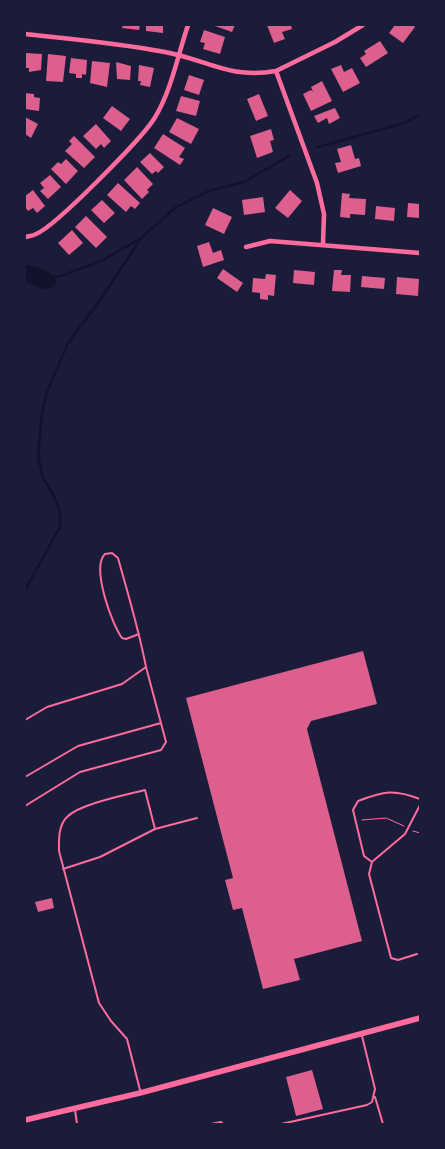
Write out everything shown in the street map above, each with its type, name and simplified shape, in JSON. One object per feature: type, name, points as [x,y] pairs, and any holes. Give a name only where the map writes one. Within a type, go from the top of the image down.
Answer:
[{"type":"street","points":[[25,237],[37,234],[54,222],[135,141],[154,119],[188,25]]},
{"type":"street","points":[[25,34],[158,50],[234,73],[276,71],[335,42],[363,25]]},
{"type":"street","points":[[276,71],[317,183],[324,214],[324,244]]},
{"type":"street","points":[[246,247],[270,240],[420,253]]},
{"type":"street","points":[[25,1120],[75,1110],[420,1018]]},
{"type":"lane","points":[[25,806],[80,772],[164,748],[166,742],[139,634],[118,558],[112,553],[105,554],[101,560],[102,582],[114,623],[122,638],[126,639],[139,634]]},
{"type":"lane","points":[[25,720],[47,707],[122,684],[146,667]]},
{"type":"lane","points":[[25,778],[78,746],[161,723]]},
{"type":"lane","points":[[140,1093],[127,1039],[111,1021],[99,1003],[58,851],[60,832],[67,817],[86,806],[145,790],[155,830]]},
{"type":"lane","points":[[372,862],[364,856],[354,817],[355,803],[393,791],[402,792],[420,799]]},
{"type":"lane","points":[[416,954],[398,960],[391,958],[369,874],[372,862],[405,834],[420,805]]},
{"type":"lane","points":[[63,869],[100,857],[155,830],[198,818]]},
{"type":"lane","points":[[361,1034],[383,1124]]},
{"type":"lane","points":[[281,1124],[367,1105],[375,1097]]},
{"type":"lane","points":[[75,1110],[77,1124]]},
{"type":"lane","points":[[211,1124],[221,1122],[223,1124]]},
{"type":"path","points":[[359,820],[386,818],[404,826]]},
{"type":"path","points":[[413,830],[420,833]]},
{"type":"shaded area","points":[[25,265],[46,271],[56,280],[56,286],[45,290],[25,282]]},
{"type":"building","points":[[123,25],[140,25],[139,30],[122,28]]},
{"type":"building","points":[[146,25],[163,25],[163,33],[146,31]]},
{"type":"building","points":[[212,25],[235,25],[232,32]]},
{"type":"building","points":[[267,25],[291,25],[292,29],[282,32],[285,39],[274,43]]},
{"type":"building","points":[[395,25],[413,25],[415,27],[403,43],[389,33]]},
{"type":"building","points":[[204,30],[225,37],[220,54],[203,49],[205,43],[200,42]]},
{"type":"building","points":[[380,41],[388,53],[366,67],[360,58],[366,54],[364,51]]},
{"type":"building","points":[[26,53],[42,54],[41,70],[29,72],[29,68],[25,68]]},
{"type":"building","points":[[48,54],[66,56],[63,82],[46,81]]},
{"type":"building","points":[[71,58],[87,60],[86,75],[82,74],[82,78],[76,78],[76,74],[69,73]]},
{"type":"building","points":[[92,61],[110,63],[107,87],[90,83]]},
{"type":"building","points":[[116,62],[131,66],[130,80],[117,79]]},
{"type":"building","points":[[139,65],[154,68],[150,87],[140,85],[141,81],[138,81]]},
{"type":"building","points":[[341,65],[344,72],[352,68],[360,83],[343,92],[331,69]]},
{"type":"building","points":[[189,75],[204,80],[199,95],[184,90]]},
{"type":"building","points":[[322,81],[332,101],[311,111],[303,94],[311,90],[313,92],[311,87]]},
{"type":"building","points":[[25,93],[34,94],[34,97],[40,98],[39,111],[25,109]]},
{"type":"building","points":[[259,94],[268,116],[256,121],[247,99]]},
{"type":"building","points":[[181,96],[200,101],[196,116],[176,111]]},
{"type":"building","points":[[112,106],[130,119],[121,131],[103,118]]},
{"type":"building","points":[[335,108],[340,118],[329,124],[327,118],[318,123],[314,116]]},
{"type":"building","points":[[25,117],[38,124],[31,138],[25,134]]},
{"type":"building","points":[[177,118],[199,129],[191,144],[169,132]]},
{"type":"building","points":[[96,124],[111,141],[104,148],[101,144],[96,149],[83,136]]},
{"type":"building","points":[[271,129],[274,140],[270,141],[273,152],[257,158],[250,136]]},
{"type":"building","points":[[163,134],[185,148],[179,157],[184,159],[180,165],[154,148]]},
{"type":"building","points":[[74,136],[95,157],[84,168],[65,151],[72,144],[69,141]]},
{"type":"building","points":[[351,145],[355,159],[359,158],[361,166],[338,173],[335,163],[341,162],[337,149]]},
{"type":"building","points":[[150,153],[164,167],[158,173],[156,171],[152,174],[140,162]]},
{"type":"building","points":[[66,159],[78,171],[66,184],[51,169],[58,162],[61,164]]},
{"type":"building","points":[[137,167],[153,184],[147,190],[149,192],[142,199],[124,180]]},
{"type":"building","points":[[50,175],[61,187],[48,199],[40,191],[44,188],[40,183]]},
{"type":"building","points":[[118,183],[140,203],[135,209],[131,206],[126,212],[107,195]]},
{"type":"building","points":[[33,190],[45,206],[37,213],[33,208],[28,211],[25,207],[25,196]]},
{"type":"building","points":[[290,190],[302,201],[288,218],[275,208]]},
{"type":"building","points":[[342,193],[350,194],[349,198],[366,199],[365,215],[350,214],[350,218],[340,217]]},
{"type":"building","points":[[263,197],[265,212],[244,215],[242,200]]},
{"type":"building","points":[[102,200],[115,213],[104,223],[91,210]]},
{"type":"building","points":[[408,203],[420,204],[420,218],[407,217]]},
{"type":"building","points":[[376,206],[395,208],[394,221],[375,219]]},
{"type":"building","points":[[213,208],[232,217],[224,234],[205,225]]},
{"type":"building","points":[[86,216],[107,237],[96,248],[75,227]]},
{"type":"building","points":[[72,230],[83,243],[69,255],[58,243]]},
{"type":"building","points":[[209,242],[213,253],[221,250],[224,260],[203,267],[197,246]]},
{"type":"building","points":[[223,269],[243,283],[237,292],[217,278]]},
{"type":"building","points":[[294,270],[315,272],[314,285],[293,283]]},
{"type":"building","points":[[334,270],[342,270],[341,275],[351,275],[350,292],[332,291]]},
{"type":"building","points":[[266,274],[276,275],[274,296],[268,295],[268,300],[260,299],[260,293],[252,292],[253,278],[265,279]]},
{"type":"building","points":[[362,276],[385,278],[384,289],[361,287]]},
{"type":"building","points":[[397,277],[419,279],[418,296],[396,294]]},
{"type":"building","points":[[363,651],[377,704],[311,721],[307,729],[362,941],[294,959],[300,980],[263,989],[242,908],[233,910],[225,880],[233,878],[186,698]]},
{"type":"building","points":[[52,898],[54,908],[38,912],[35,902]]},
{"type":"building","points":[[312,1070],[323,1109],[296,1116],[286,1077]]},
{"type":"waterway","points":[[318,147],[404,123],[420,115]]},
{"type":"waterway","points":[[53,277],[64,275],[103,260],[141,238],[176,207],[209,191],[244,182],[289,156]]},
{"type":"waterway","points":[[25,590],[60,527],[60,513],[54,496],[43,478],[38,456],[42,413],[47,392],[68,343],[101,299],[141,238]]}]
